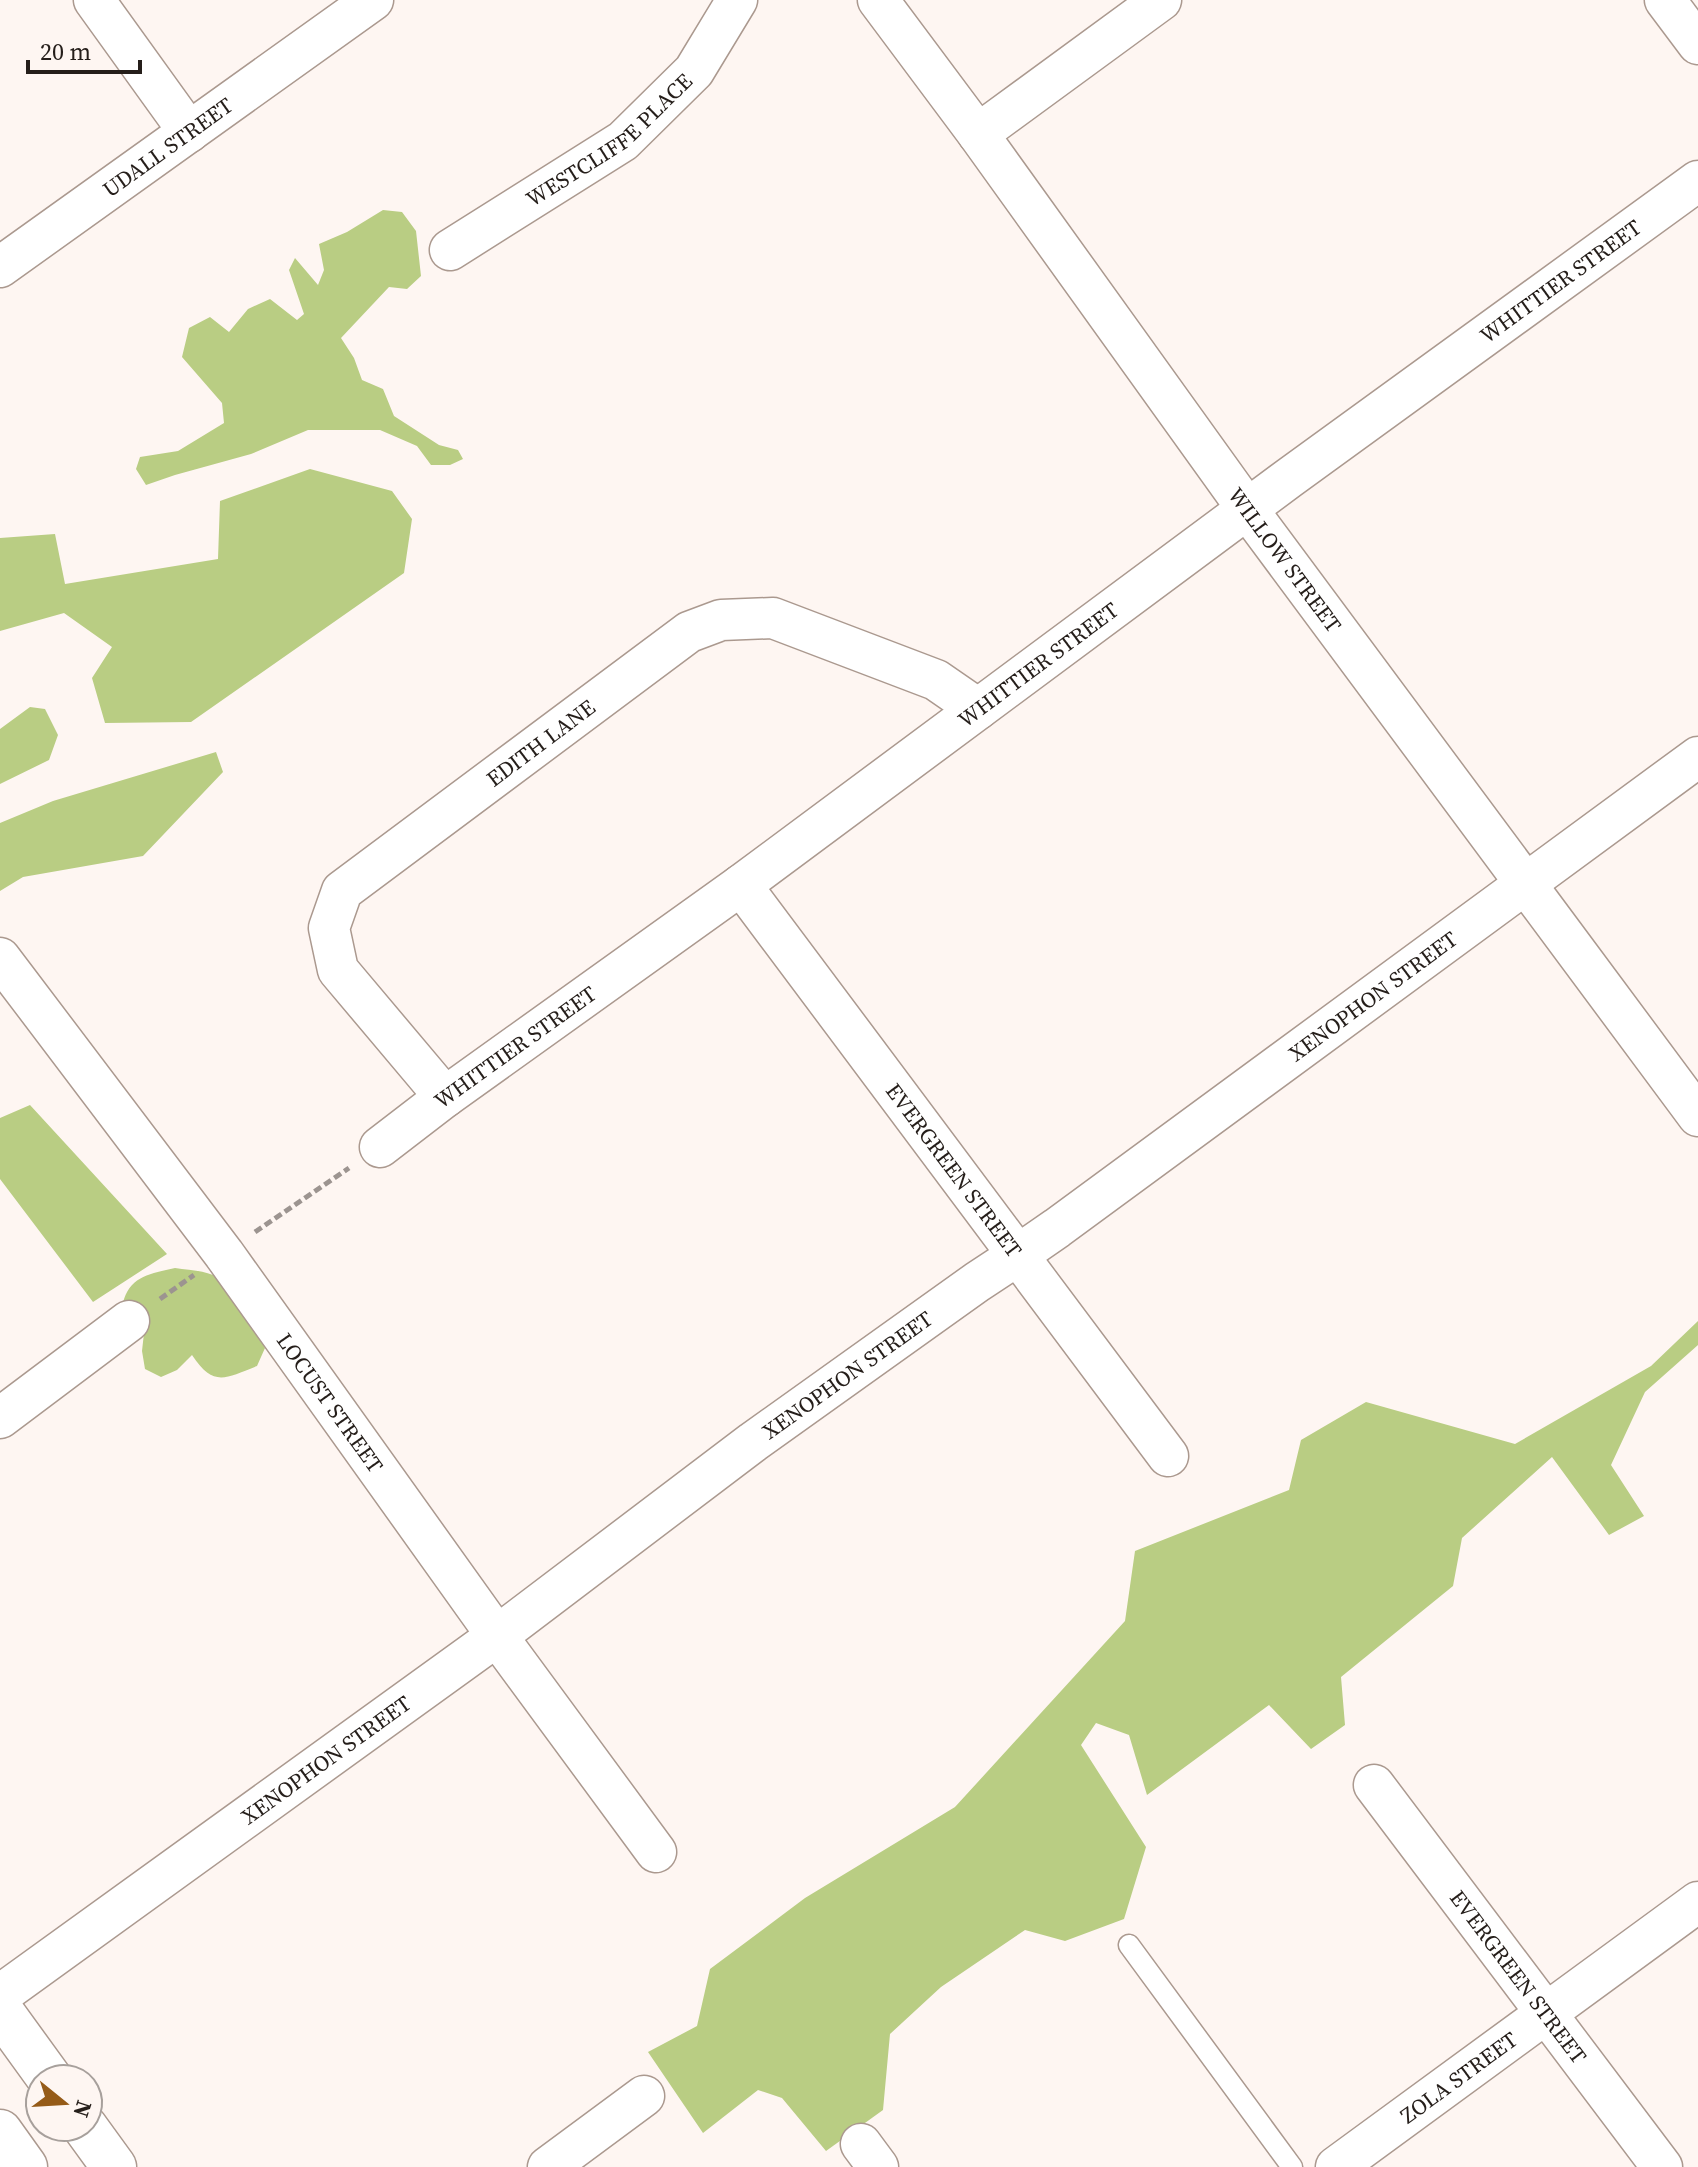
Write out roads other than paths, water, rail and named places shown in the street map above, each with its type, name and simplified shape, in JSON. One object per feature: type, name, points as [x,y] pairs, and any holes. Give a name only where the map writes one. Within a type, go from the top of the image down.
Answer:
[{"type":"main road","points":[[0,2010],[38,2063]]},
{"type":"main road","points":[[0,2132],[25,2167]]},
{"type":"main road","points":[[97,2143],[114,2167]]},
{"type":"street","points":[[94,0],[189,132]]},
{"type":"street","name":"UDALL STREET","points":[[0,267],[373,0]]},
{"type":"street","name":"WESTCLIFFE PLACE","points":[[450,250],[623,141],[694,71],[737,0]]},
{"type":"street","name":"WILLOW STREET","points":[[878,0],[1248,510],[1698,1116]]},
{"type":"street","points":[[978,134],[1161,0]]},
{"type":"street","points":[[1665,0],[1698,44]]},
{"type":"street","name":"WHITTIER STREET","points":[[380,1147],[1698,181]]},
{"type":"street","name":"EDITH LANE","points":[[445,1097],[338,970],[329,928],[342,891],[689,632],[721,620],[773,618],[936,680],[978,709]]},
{"type":"street","name":"XENOPHON STREET","points":[[0,1995],[497,1636],[753,1442],[1018,1255],[1698,757]]},
{"type":"street","name":"EVERGREEN STREET","points":[[741,885],[1168,1456]]},
{"type":"street","name":"LOCUST STREET","points":[[0,958],[224,1254],[656,1852]]},
{"type":"street","points":[[0,1418],[129,1321]]},
{"type":"street","name":"EVERGREEN STREET","points":[[1374,1785],[1662,2167]]},
{"type":"street","name":"ZOLA STREET","points":[[1336,2167],[1698,1902]]},
{"type":"street","points":[[548,2167],[644,2096]]},
{"type":"lane","points":[[1129,1945],[1292,2167]]}]
